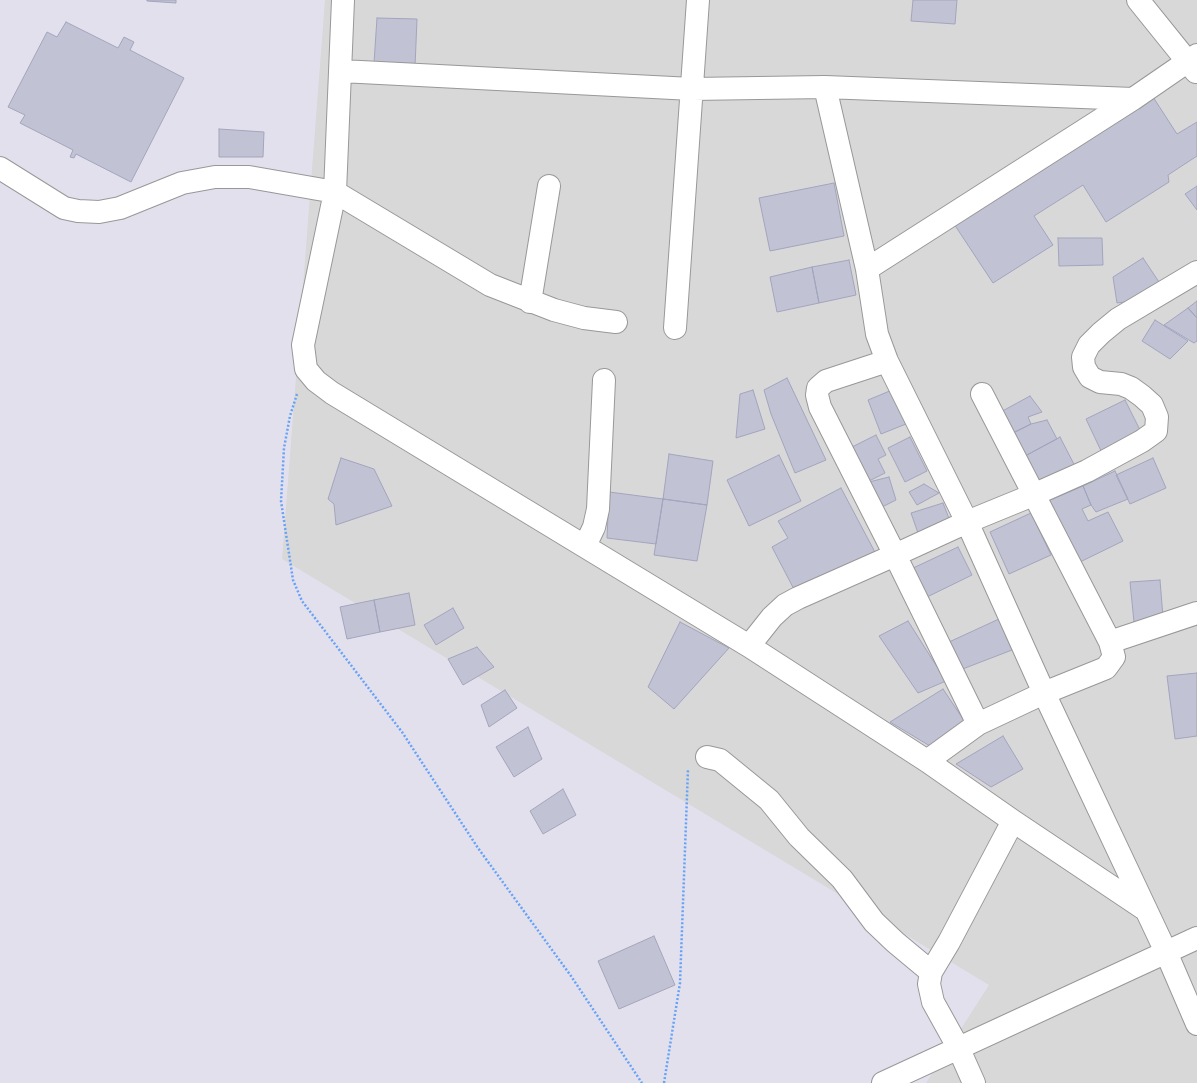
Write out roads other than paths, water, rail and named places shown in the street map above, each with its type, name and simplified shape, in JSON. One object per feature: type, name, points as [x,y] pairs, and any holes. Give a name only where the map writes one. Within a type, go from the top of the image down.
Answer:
[{"type":"street","points":[[343,0],[335,192],[303,345],[306,369],[316,381],[332,393],[749,646],[927,761],[1013,821],[1146,910]]},
{"type":"street","points":[[675,328],[698,0]]},
{"type":"street","points":[[867,269],[1133,99],[1194,63],[1138,0]]},
{"type":"street","points":[[341,71],[692,88],[825,87],[1133,99]]},
{"type":"street","points":[[825,87],[867,269],[877,334],[887,361],[967,522],[1044,694],[1166,952],[1197,1024]]},
{"type":"street","points":[[0,168],[64,208],[78,211],[99,212],[120,208],[182,183],[215,177],[249,177],[335,192],[490,285],[530,302],[584,318],[616,322]]},
{"type":"street","points":[[530,302],[549,186]]},
{"type":"street","points":[[749,646],[772,617],[785,605],[798,598],[967,522],[1087,471],[1142,441],[1156,431],[1156,417],[1152,405],[1131,388],[1121,384],[1100,382],[1090,376],[1084,367],[1082,356],[1089,345],[1118,319],[1197,272]]},
{"type":"street","points":[[887,361],[826,381],[818,388],[816,395],[820,407],[978,724]]},
{"type":"street","points":[[585,546],[594,528],[598,509],[604,380]]},
{"type":"street","points":[[927,761],[978,724],[1106,668],[1114,658],[1110,642],[982,394]]},
{"type":"street","points":[[1110,642],[1197,613]]},
{"type":"street","points":[[707,757],[720,760],[769,800],[799,837],[842,879],[874,922],[894,942],[931,972]]},
{"type":"street","points":[[974,1083],[958,1048],[933,1002],[929,984],[931,972],[949,942],[1013,821]]},
{"type":"street","points":[[883,1083],[1197,938]]}]
